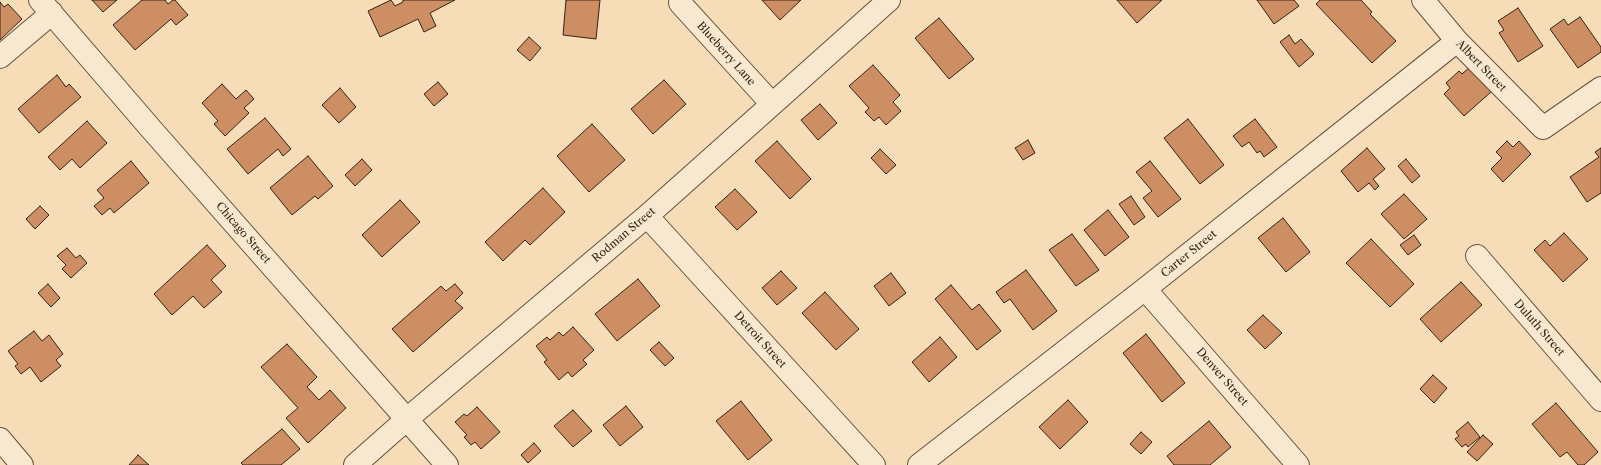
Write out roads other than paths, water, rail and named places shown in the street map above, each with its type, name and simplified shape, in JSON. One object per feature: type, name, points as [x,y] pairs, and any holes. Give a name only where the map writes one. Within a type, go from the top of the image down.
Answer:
[{"type":"street","name":"Rodman Street","points":[[355,465],[407,419],[647,216],[889,0]]},
{"type":"street","name":"Albert Street","points":[[1423,0],[1457,41],[1543,128],[1601,88]]},
{"type":"street","name":"Blueberry Lane","points":[[680,3],[772,104]]},
{"type":"street","points":[[0,57],[46,7]]},
{"type":"street","name":"Chicago Street","points":[[46,7],[447,465]]},
{"type":"street","name":"Carter Street","points":[[919,465],[1145,289],[1457,41]]},
{"type":"street","name":"Detroit Street","points":[[647,216],[874,465]]},
{"type":"street","name":"Duluth Street","points":[[1477,256],[1601,400]]},
{"type":"street","name":"Denver Street","points":[[1145,289],[1298,465]]},
{"type":"street","points":[[0,439],[22,465]]}]
